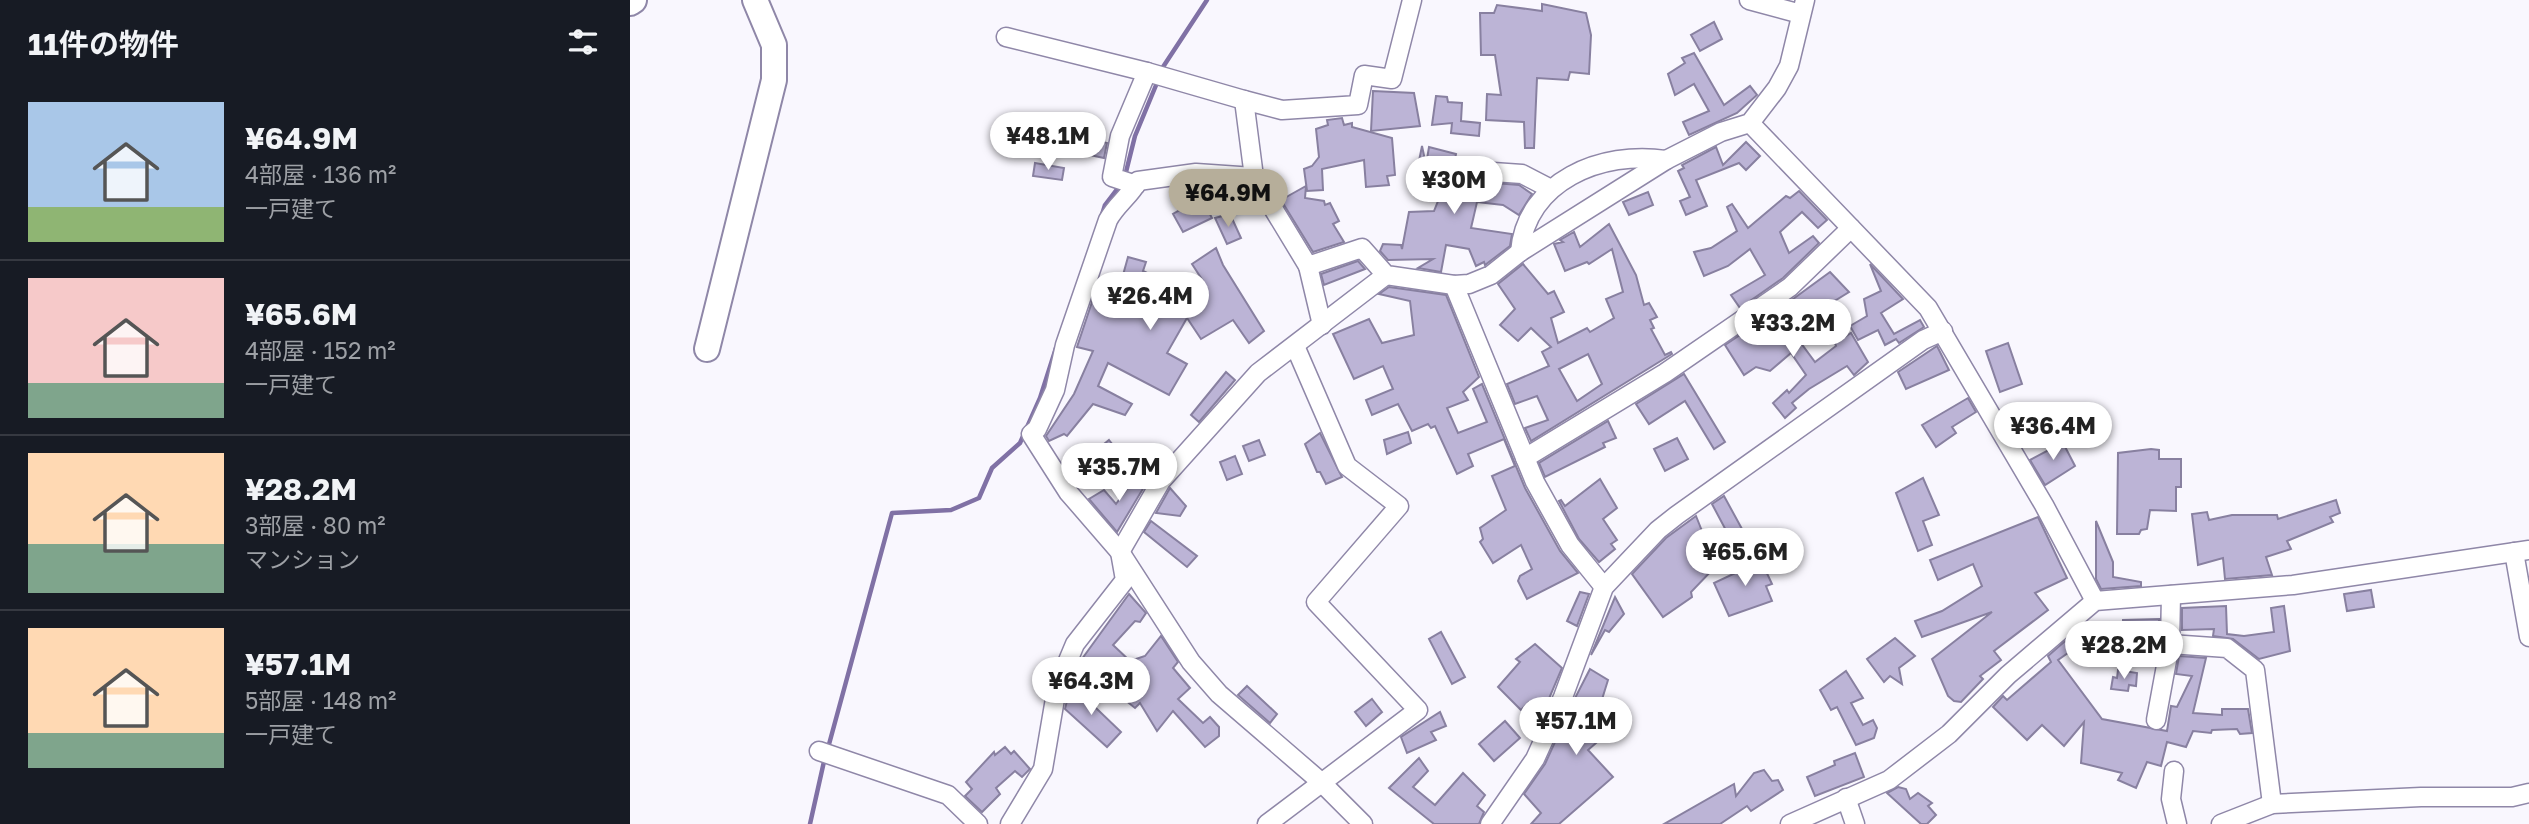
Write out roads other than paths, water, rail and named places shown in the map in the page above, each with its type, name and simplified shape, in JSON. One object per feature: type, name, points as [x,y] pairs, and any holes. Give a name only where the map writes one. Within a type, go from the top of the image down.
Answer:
[{"type":"street","points":[[707,349],[774,80],[774,45],[755,0]]},
{"type":"street","points":[[1006,37],[1148,72],[1282,110],[1358,105],[1364,75],[1392,79],[1412,0]]},
{"type":"street","points":[[1308,266],[1362,248],[1386,275],[1454,285],[1469,284],[1491,275],[1520,252],[1666,160],[1721,132],[1750,123],[1777,88],[1789,66],[1803,7],[1749,0]]},
{"type":"street","points":[[1134,184],[1113,178],[1120,136],[1148,72]]},
{"type":"street","points":[[1244,100],[1254,177],[1308,266],[1322,325]]},
{"type":"street","points":[[1750,123],[1928,308],[2045,505],[2095,601]]},
{"type":"street","points":[[1520,252],[1521,233],[1549,188],[1588,166],[1649,158],[1666,160]]},
{"type":"street","points":[[1464,170],[1522,174],[1549,188]]},
{"type":"street","points":[[1254,177],[1171,174],[1134,184],[1108,220],[1065,345],[1055,390],[1037,429],[1031,434],[1068,492],[1121,552],[1191,662],[1219,694],[1321,782],[1363,824]]},
{"type":"street","points":[[1525,458],[1665,373],[1790,287],[1851,228]]},
{"type":"street","points":[[1010,824],[1043,769],[1056,687],[1075,644],[1125,580],[1121,552],[1161,481],[1258,373],[1386,275]]},
{"type":"street","points":[[1454,285],[1525,458],[1570,545],[1604,587]]},
{"type":"street","points":[[1490,824],[1535,759],[1563,697],[1604,587],[1658,530],[1677,515],[1923,340],[1944,331]]},
{"type":"street","points":[[1267,824],[1321,782],[1333,778],[1418,710],[1316,602],[1399,506],[1347,466],[1295,346]]},
{"type":"street","points":[[1790,824],[1889,780],[1939,741],[2008,675],[2095,601],[2293,585],[2521,551],[2529,637]]},
{"type":"street","points":[[2156,720],[2170,644],[2171,595]]},
{"type":"street","points":[[2170,644],[2227,648],[2255,670],[2272,804]]},
{"type":"street","points":[[818,751],[948,795],[978,824]]},
{"type":"street","points":[[2174,771],[2171,799],[2177,824]]},
{"type":"street","points":[[2221,824],[2272,804],[2421,797],[2512,797],[2529,793]]},
{"type":"street","points":[[1846,797],[1855,824]]},
{"type":"waterway","points":[[1161,70],[1207,0]]},
{"type":"waterway","points":[[1125,176],[1135,136],[1159,78]]},
{"type":"waterway","points":[[1101,218],[1105,205],[1121,184]]},
{"type":"waterway","points":[[828,748],[892,513],[951,510],[979,498],[992,468],[1020,443],[1040,398],[1056,348]]},
{"type":"waterway","points":[[810,824],[825,757]]}]
